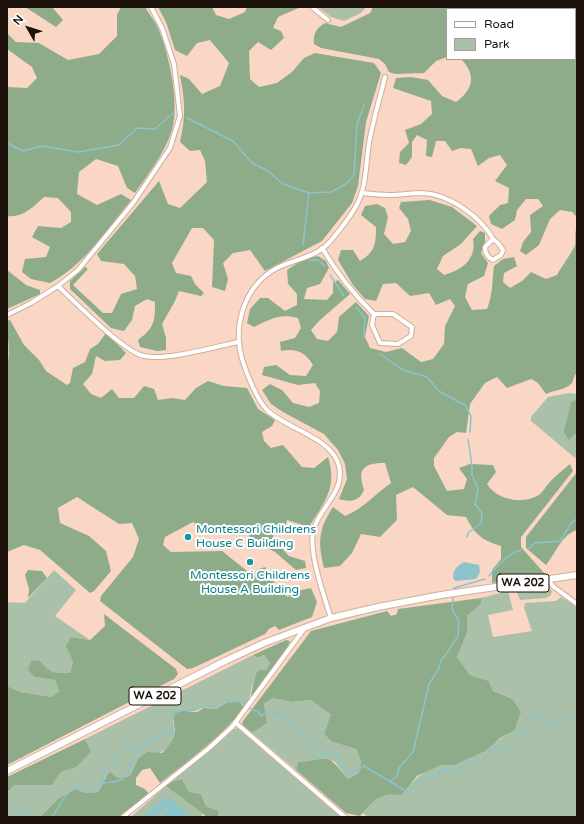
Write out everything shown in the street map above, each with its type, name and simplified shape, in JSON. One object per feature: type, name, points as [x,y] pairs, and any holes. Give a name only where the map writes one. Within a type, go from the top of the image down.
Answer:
[{"type":"main road","name":"WA 202","points":[[7,770],[227,660],[264,643],[331,618],[378,607],[450,594],[577,575]]},
{"type":"street","points":[[7,315],[31,303],[58,286],[90,257],[133,203],[170,148],[180,116],[174,64],[162,28],[151,7]]},
{"type":"street","points":[[312,7],[328,20]]},
{"type":"street","points":[[331,618],[320,579],[312,540],[314,528],[340,482],[339,465],[330,450],[265,408],[243,363],[238,342],[244,302],[257,284],[275,269],[322,248],[355,207],[362,193],[370,139],[385,77]]},
{"type":"street","points":[[362,193],[388,195],[425,193],[443,198],[463,209],[488,231],[493,239],[498,243],[502,250],[501,255],[493,260],[487,256],[485,251],[485,247],[493,239]]},
{"type":"street","points":[[322,248],[335,269],[353,293],[374,314],[393,314],[412,327],[411,336],[398,344],[380,343],[372,325],[374,314]]},
{"type":"street","points":[[58,286],[126,348],[143,356],[159,357],[180,354],[238,342]]},
{"type":"street","points":[[547,580],[577,604]]},
{"type":"street","points":[[123,817],[208,749],[236,723],[305,627]]},
{"type":"street","points":[[236,723],[345,817]]},
{"type":"green space","points":[[25,7],[52,7],[63,20],[56,27]]},
{"type":"green space","points":[[121,7],[145,7],[158,28],[166,51],[174,93],[175,107],[172,130],[161,155],[135,193],[127,188],[118,166],[96,159],[79,172],[77,194],[97,205],[121,194],[131,200],[104,235],[74,267],[50,283],[31,279],[22,272],[25,259],[46,257],[50,247],[32,237],[38,226],[61,228],[71,222],[71,212],[58,198],[44,197],[23,214],[7,216],[7,87],[27,88],[37,78],[32,67],[7,49],[7,33],[16,42],[39,43],[68,60],[99,54],[117,36],[117,15]]},
{"type":"green space","points":[[158,7],[212,7],[216,15],[229,19],[245,12],[247,7],[301,7],[278,17],[273,28],[281,31],[284,38],[271,50],[258,42],[249,51],[250,79],[259,87],[277,83],[292,72],[304,58],[315,53],[374,63],[381,73],[366,122],[358,186],[352,203],[322,241],[265,271],[250,250],[233,253],[223,263],[228,279],[225,291],[212,287],[214,240],[203,228],[192,228],[172,263],[176,273],[191,276],[195,284],[204,293],[201,296],[179,291],[162,324],[166,338],[166,350],[157,351],[140,347],[138,340],[147,332],[154,320],[155,302],[147,299],[135,306],[132,320],[124,331],[111,328],[70,289],[70,281],[85,267],[88,269],[73,285],[103,313],[112,313],[121,294],[137,289],[135,276],[124,264],[101,261],[97,254],[159,181],[168,204],[180,208],[207,182],[205,161],[200,150],[190,151],[180,142],[184,108],[180,75],[189,79],[202,94],[220,86],[229,63],[210,40],[197,43],[187,56],[175,50],[166,22]]},
{"type":"green space","points":[[318,7],[366,7],[361,13],[344,21],[331,17]]},
{"type":"green space","points":[[373,7],[577,7],[577,217],[572,212],[560,210],[550,219],[539,245],[526,255],[520,251],[523,242],[531,232],[530,215],[543,206],[538,199],[526,199],[517,210],[515,220],[502,229],[491,224],[489,216],[500,205],[508,203],[509,188],[495,181],[507,165],[500,155],[489,158],[478,166],[471,149],[461,148],[452,151],[445,141],[436,141],[432,157],[426,156],[427,140],[417,135],[412,142],[412,157],[406,165],[399,163],[400,152],[409,143],[405,130],[421,124],[432,114],[431,101],[393,88],[396,78],[411,77],[428,80],[442,96],[456,102],[466,92],[471,82],[469,71],[462,60],[576,60],[576,8],[446,8],[446,57],[436,61],[424,73],[395,74],[389,72],[385,64],[379,59],[321,48],[314,44],[314,37],[317,29],[325,23],[341,27],[370,13]]},
{"type":"green space","points":[[430,200],[452,207],[477,226],[461,244],[443,256],[437,269],[444,275],[457,270],[467,263],[473,252],[473,239],[480,231],[485,233],[485,242],[481,253],[488,263],[484,276],[468,284],[465,297],[472,310],[487,309],[491,293],[494,266],[503,259],[514,257],[517,266],[504,273],[503,282],[510,288],[522,281],[531,272],[546,279],[557,275],[574,247],[577,227],[577,373],[572,383],[566,388],[546,394],[538,383],[531,379],[507,388],[497,377],[485,383],[470,404],[466,433],[457,432],[449,437],[434,458],[434,466],[447,491],[464,489],[467,479],[459,468],[470,464],[493,465],[496,472],[487,484],[497,494],[510,499],[518,500],[525,500],[539,495],[554,478],[570,464],[573,471],[521,537],[521,547],[545,574],[492,583],[492,570],[501,559],[501,546],[484,539],[476,533],[466,517],[447,515],[413,487],[396,495],[397,520],[380,537],[361,534],[352,553],[340,566],[324,568],[320,543],[324,523],[328,515],[333,507],[345,516],[352,513],[391,483],[385,463],[371,464],[364,469],[361,477],[364,490],[360,497],[350,501],[339,499],[347,479],[345,464],[338,450],[324,434],[271,404],[262,390],[270,384],[282,390],[293,403],[309,407],[319,403],[320,391],[315,383],[298,385],[262,375],[264,367],[276,365],[290,375],[306,376],[313,365],[307,357],[300,352],[291,350],[281,351],[280,342],[295,338],[301,328],[298,318],[286,316],[270,319],[254,327],[247,323],[250,309],[260,298],[268,298],[285,311],[297,305],[297,294],[288,284],[287,270],[302,260],[318,256],[326,261],[329,268],[320,284],[307,288],[304,299],[327,300],[333,293],[333,283],[338,280],[350,294],[320,320],[311,330],[317,339],[328,341],[337,332],[339,317],[356,302],[369,316],[365,337],[370,348],[386,352],[402,348],[421,362],[433,359],[444,344],[445,326],[455,306],[450,299],[436,305],[429,293],[410,296],[396,283],[383,284],[376,301],[365,299],[353,285],[338,260],[341,250],[353,250],[360,261],[372,251],[374,247],[376,227],[361,215],[365,206],[377,204],[385,208],[388,217],[384,234],[393,244],[405,242],[411,231],[408,219],[399,208],[401,202]]},
{"type":"green space","points":[[7,270],[26,285],[40,290],[40,294],[7,309]]},
{"type":"green space","points":[[10,320],[24,345],[39,360],[46,371],[67,385],[70,383],[73,368],[85,362],[90,349],[98,344],[106,333],[126,353],[120,360],[105,361],[96,356],[92,374],[83,384],[91,394],[101,398],[112,389],[119,398],[134,398],[144,386],[154,389],[158,400],[172,398],[185,400],[196,388],[208,381],[224,386],[247,388],[258,409],[275,420],[272,426],[262,432],[264,441],[271,448],[283,445],[302,467],[314,468],[328,457],[331,468],[331,478],[328,494],[309,527],[287,520],[285,528],[274,530],[273,539],[289,556],[305,561],[306,568],[296,570],[275,552],[251,540],[248,533],[229,525],[211,530],[193,522],[165,537],[163,545],[171,552],[222,551],[252,575],[259,569],[265,567],[275,581],[272,585],[288,597],[292,592],[311,588],[317,602],[312,617],[279,630],[275,626],[269,629],[265,634],[193,668],[187,669],[100,601],[101,596],[133,557],[139,539],[132,523],[119,524],[77,497],[58,508],[60,523],[89,536],[106,551],[111,571],[94,591],[90,593],[40,550],[24,545],[7,552],[7,364],[9,350],[7,321]]},
{"type":"green space","points":[[569,393],[577,394],[577,453],[575,458],[531,421],[531,417],[548,397]]},
{"type":"green space","points":[[577,400],[577,432],[569,440],[564,432],[571,402]]},
{"type":"green space","points":[[577,472],[577,530],[571,532],[563,540],[546,565],[526,548],[526,537]]},
{"type":"green space","points":[[28,570],[42,571],[47,578],[28,598],[29,589],[25,575]]},
{"type":"green space","points":[[54,570],[76,590],[55,616],[90,640],[71,637],[73,661],[70,673],[60,673],[49,670],[39,660],[35,677],[55,680],[59,691],[52,697],[21,692],[7,686],[7,602],[25,603]]},
{"type":"green space","points":[[547,586],[552,591],[551,595],[546,598],[520,600],[516,590]]},
{"type":"green space","points":[[508,591],[513,610],[488,615],[493,637],[532,631],[524,608],[525,603],[556,601],[561,597],[577,607],[577,817],[368,817],[363,813],[380,797],[389,794],[402,795],[415,780],[428,770],[440,765],[464,761],[514,731],[512,699],[493,691],[489,681],[470,675],[457,657],[467,633],[467,616],[481,604],[481,598]]},
{"type":"green space","points":[[481,598],[481,604],[467,616],[467,633],[457,657],[470,675],[489,681],[493,691],[512,699],[521,712],[514,731],[500,738],[485,751],[455,765],[441,765],[417,776],[402,795],[394,794],[378,798],[360,816],[346,813],[296,770],[298,762],[327,759],[335,764],[348,779],[359,773],[361,761],[356,749],[333,742],[324,734],[331,715],[311,700],[291,702],[273,698],[264,704],[267,723],[252,733],[242,724],[311,631],[387,611],[391,616],[397,614],[398,609]]},
{"type":"green space","points":[[104,614],[176,669],[178,674],[174,679],[7,765],[7,686],[21,692],[52,697],[59,691],[55,680],[35,677],[28,670],[31,661],[39,660],[46,668],[52,671],[70,673],[73,661],[66,646],[71,637],[90,640],[105,626]]},
{"type":"green space","points":[[286,640],[290,641],[287,649],[251,698],[256,673],[260,670],[266,670],[270,663],[264,655],[258,658],[253,655]]},
{"type":"green space","points":[[253,655],[258,658],[264,655],[270,663],[266,670],[256,673],[255,681],[245,708],[239,703],[226,703],[218,709],[206,708],[193,712],[183,710],[173,721],[173,738],[166,749],[154,755],[138,759],[130,776],[118,778],[105,777],[104,786],[98,792],[85,793],[76,789],[59,798],[40,817],[7,817],[7,793],[14,785],[52,785],[61,772],[77,767],[91,752],[85,739]]},
{"type":"green space","points":[[273,698],[291,702],[311,700],[331,715],[333,742],[356,749],[361,761],[359,773],[348,779],[334,761],[298,762],[296,770],[252,733],[266,723],[264,704]]},
{"type":"green space","points":[[239,702],[245,708],[235,719],[204,748],[160,783],[150,768],[142,770],[136,778],[136,785],[145,789],[149,794],[119,817],[40,817],[59,798],[76,789],[85,793],[98,792],[110,772],[118,778],[130,776],[138,759],[147,752],[162,753],[174,737],[175,714],[183,710],[197,712],[204,708],[217,709],[226,703]]},
{"type":"green space","points":[[238,728],[342,817],[218,817],[219,811],[206,806],[201,794],[189,792],[182,779],[171,782],[234,729]]},
{"type":"green space","points":[[85,739],[91,752],[77,767],[61,772],[52,785],[14,785],[7,793],[7,777]]},
{"type":"green space","points":[[182,779],[189,792],[201,794],[206,806],[219,811],[218,817],[207,817],[166,786],[171,782]]},
{"type":"green space","points":[[166,786],[203,814],[201,817],[131,817]]},
{"type":"water","points":[[464,562],[479,565],[480,572],[476,579],[455,581],[453,575],[455,570],[457,566]]},
{"type":"water","points":[[165,798],[168,798],[192,817],[160,817],[170,808],[168,806],[154,817],[143,817]]},
{"type":"waterway","points":[[187,118],[233,141],[252,163],[268,171],[283,184],[309,193],[331,192],[346,184],[354,175],[357,125],[364,105]]},
{"type":"waterway","points":[[7,143],[23,151],[42,146],[78,152],[119,145],[137,128],[155,129],[173,113]]},
{"type":"waterway","points":[[303,245],[309,193]]},
{"type":"waterway","points":[[309,260],[318,260],[325,266]]},
{"type":"waterway","points":[[330,275],[344,296]]},
{"type":"waterway","points":[[356,307],[365,318],[364,337]]},
{"type":"waterway","points":[[380,354],[403,370],[427,377],[439,391],[466,406],[471,416],[470,432]]},
{"type":"waterway","points":[[467,537],[468,533],[481,523],[482,513],[475,504],[478,489],[472,475],[468,439]]},
{"type":"waterway","points":[[528,549],[535,543],[560,541],[572,522],[577,519]]},
{"type":"waterway","points":[[489,576],[507,557],[521,550]]},
{"type":"waterway","points":[[453,592],[454,588],[485,579]]},
{"type":"waterway","points":[[390,782],[397,776],[399,768],[413,752],[429,684],[439,668],[441,660],[458,636],[459,621],[452,609],[453,596]]},
{"type":"waterway","points":[[52,817],[66,795],[75,789],[80,787],[91,789],[101,783],[113,782],[125,777],[135,755],[143,745],[164,733],[171,736],[174,732],[172,716],[175,712],[192,710],[204,705],[215,706],[224,700],[231,702],[239,699],[252,710],[258,711],[261,716],[267,713],[280,713],[286,718],[297,723],[299,732],[315,750],[313,756],[317,758],[333,751],[337,754],[338,760],[349,771],[352,772],[364,766],[409,793],[422,779],[437,777],[441,770],[446,768],[454,773],[461,766],[484,759],[493,748],[508,748],[515,736],[526,731],[529,721],[539,715],[550,725],[567,719],[577,712]]},
{"type":"waterway","points":[[101,782],[103,778],[101,774],[112,765],[113,758],[120,753],[127,744],[136,747],[138,751]]},
{"type":"waterway","points":[[8,817],[13,812],[26,812],[34,817]]},
{"type":"place","name":"Montessori Childrens House C Building","points":[[188,537]]},
{"type":"place","name":"Montessori Childrens House A Building","points":[[250,562]]}]
